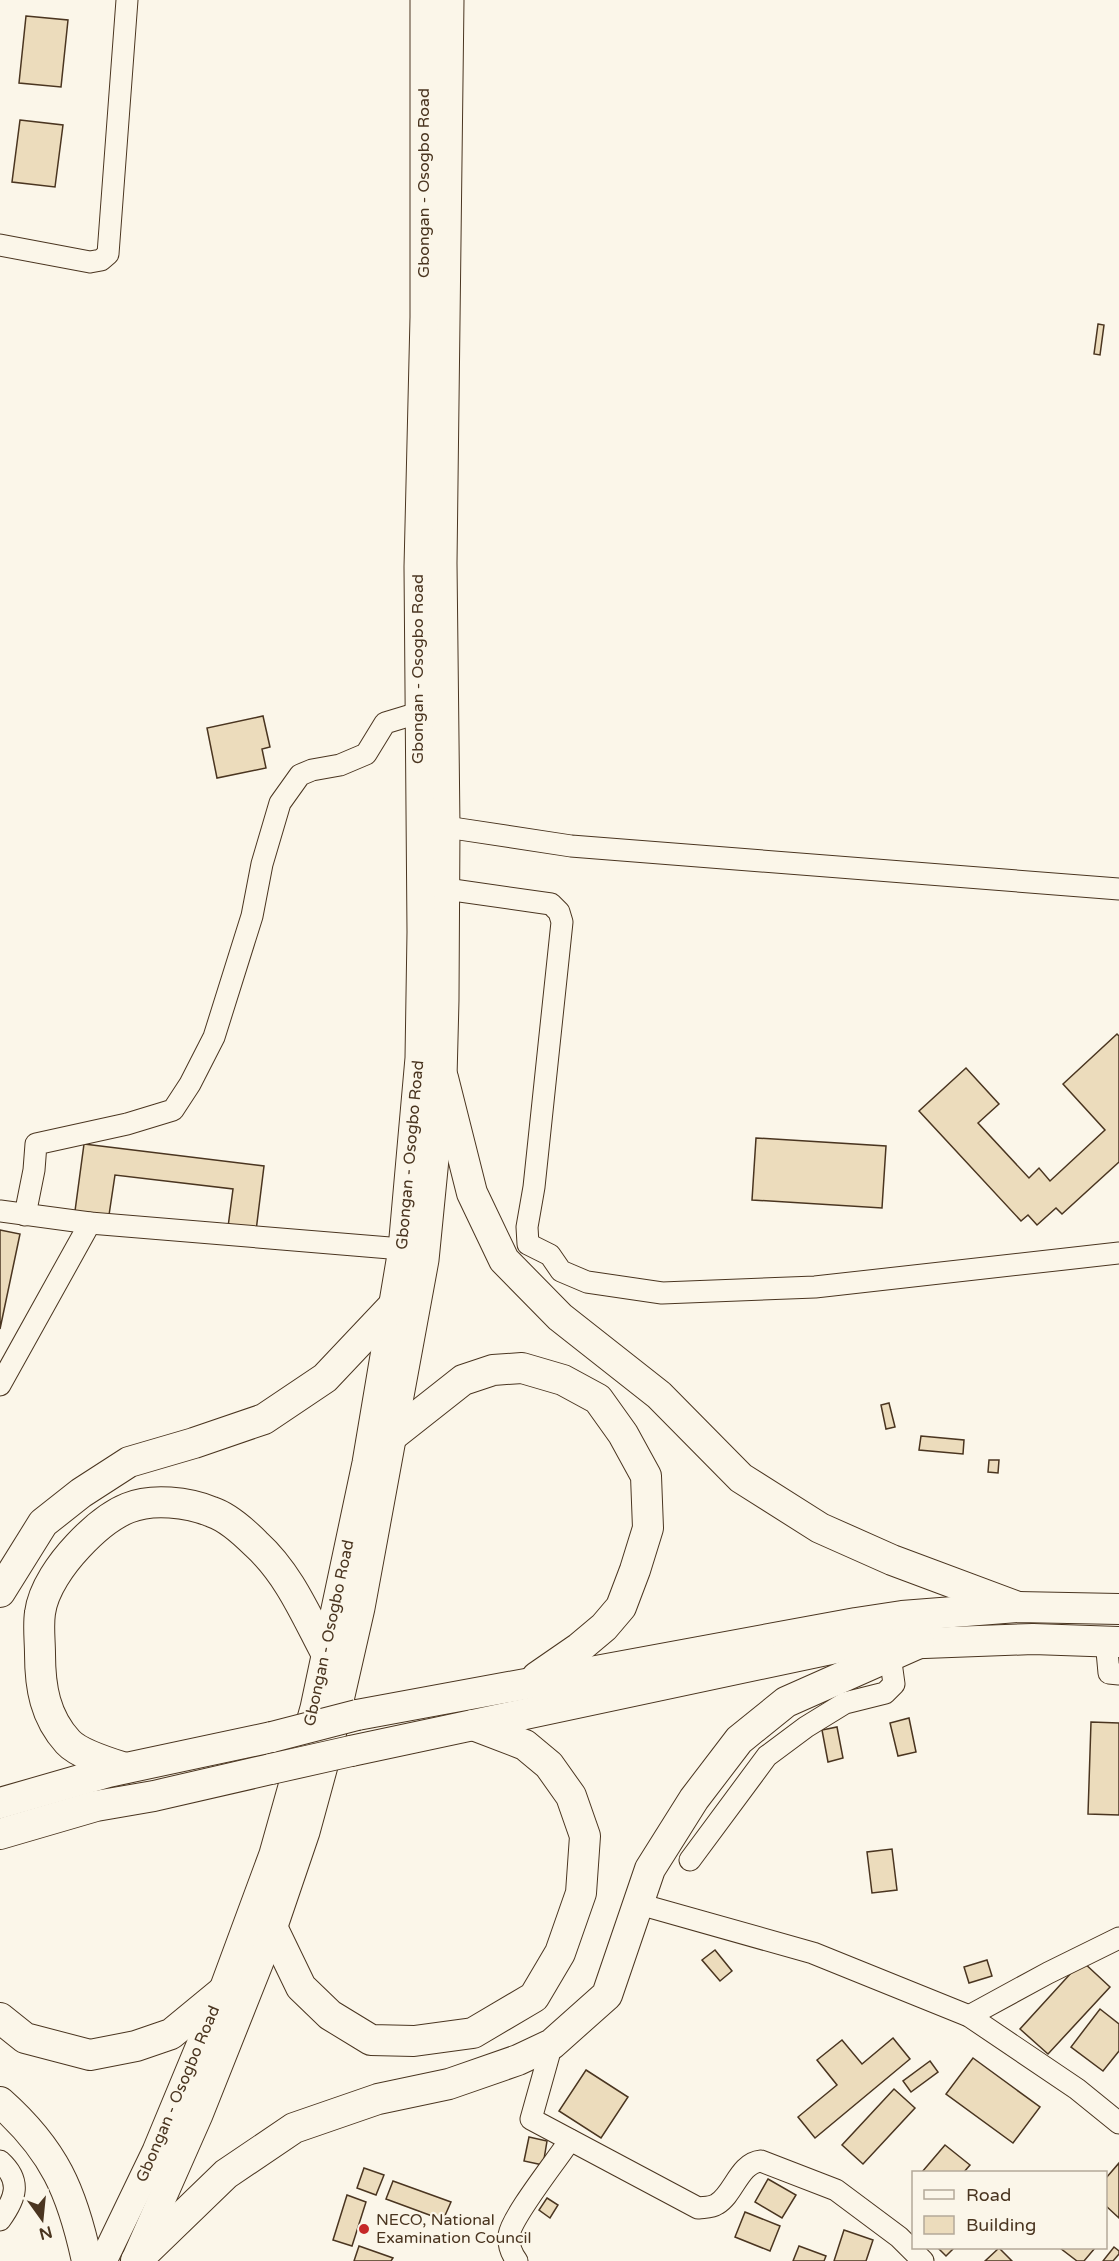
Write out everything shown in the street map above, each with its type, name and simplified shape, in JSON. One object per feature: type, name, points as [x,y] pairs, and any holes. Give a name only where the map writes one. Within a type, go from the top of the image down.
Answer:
[{"type":"highway","points":[[443,1078],[471,1193],[504,1260],[560,1317],[659,1395],[741,1478],[820,1528],[892,1560],[1018,1607]]},
{"type":"highway","points":[[0,1592],[44,1523],[81,1493],[129,1462],[264,1419],[325,1378],[393,1305]]},
{"type":"highway","points":[[392,1436],[463,1380],[493,1370],[522,1368],[563,1380],[598,1399],[622,1434],[646,1476],[648,1528],[621,1607],[604,1627],[579,1648],[529,1683]]},
{"type":"highway","points":[[125,1768],[69,1744],[50,1718],[40,1679],[40,1612],[53,1577],[72,1553],[96,1527],[126,1508],[147,1502],[188,1505],[214,1512],[231,1524],[257,1544],[291,1586],[325,1650]]},
{"type":"highway","points":[[0,1803],[125,1768],[272,1737],[357,1715],[856,1623],[902,1616],[1018,1607],[1119,1609]]},
{"type":"highway","points":[[0,1834],[96,1806],[154,1796],[351,1751],[844,1646],[1033,1639],[1112,1641]]},
{"type":"highway","points":[[135,2261],[226,2174],[294,2128],[378,2099],[449,2084],[518,2060],[552,2044],[607,1995],[650,1869],[694,1799],[739,1740],[786,1702],[919,1643]]},
{"type":"highway","points":[[273,1929],[301,1988],[330,2015],[371,2040],[414,2041],[473,2033],[534,1997],[560,1953],[581,1893],[585,1836],[571,1796],[549,1765],[525,1746],[472,1725]]},
{"type":"highway","points":[[0,2018],[25,2038],[90,2055],[135,2046],[171,2034],[222,1992]]},
{"type":"highway","points":[[0,2102],[21,2121],[45,2149],[71,2203],[87,2261]]},
{"type":"main road","name":"Gbongan - Osogbo Road","points":[[103,2261],[156,2151],[222,1992],[273,1854],[304,1747],[366,1463],[402,1249],[419,1058],[421,932],[418,567],[424,317],[424,0]]},
{"type":"main road","name":"Gbongan - Osogbo Road","points":[[135,2261],[199,2115],[273,1929],[306,1832],[330,1744],[361,1608],[425,1260],[443,1078],[447,827],[443,563],[450,0]]},
{"type":"street","points":[[0,245],[90,262],[101,260],[108,254],[128,0]]},
{"type":"street","points":[[25,1215],[34,1170],[36,1144],[127,1124],[173,1110],[190,1084],[214,1037],[230,989],[252,916],[262,864],[280,803],[300,776],[312,770],[340,765],[366,754],[385,723],[418,712]]},
{"type":"street","points":[[447,827],[572,846],[1119,889]]},
{"type":"street","points":[[446,889],[551,904],[559,912],[562,922],[534,1187],[527,1227],[528,1244],[550,1255],[561,1271],[587,1282],[621,1288],[662,1293],[722,1292],[815,1287],[1119,1253]]},
{"type":"street","points":[[0,1211],[90,1223],[402,1249]]},
{"type":"street","points":[[0,1385],[90,1223]]},
{"type":"street","points":[[1112,1641],[1109,1672],[1119,1674]]},
{"type":"street","points":[[690,1860],[767,1756],[806,1727],[845,1703],[885,1693],[894,1684],[890,1655]]},
{"type":"street","points":[[639,1904],[813,1953],[969,2016],[1077,2089],[1119,2123]]},
{"type":"street","points":[[969,2016],[1119,1938]]},
{"type":"street","points":[[552,2044],[531,2120],[698,2208],[710,2207],[719,2203],[749,2165],[761,2161],[836,2190],[899,2237],[922,2261]]},
{"type":"street","points":[[517,2261],[509,2247],[509,2233],[516,2218],[570,2140]]},
{"type":"street","points":[[0,2161],[8,2168],[15,2184],[13,2199],[0,2220]]},
{"type":"building","points":[[26,16],[68,20],[61,87],[19,83]]},
{"type":"building","points":[[20,120],[63,125],[55,187],[12,182]]},
{"type":"building","points":[[1098,324],[1104,325],[1100,355],[1094,354]]},
{"type":"building","points":[[263,716],[270,747],[262,749],[266,768],[217,778],[207,728]]},
{"type":"building","points":[[1117,1034],[1119,1036],[1119,1162],[1062,1214],[1056,1208],[1037,1225],[1028,1215],[1021,1221],[919,1111],[966,1068],[999,1104],[978,1123],[1029,1178],[1039,1168],[1050,1181],[1105,1130],[1063,1084]]},
{"type":"building","points":[[756,1138],[886,1146],[882,1208],[752,1200]]},
{"type":"building","points":[[84,1144],[264,1166],[256,1231],[228,1227],[233,1189],[115,1175],[109,1215],[75,1211]]},
{"type":"building","points":[[0,1230],[20,1234],[0,1329]]},
{"type":"building","points":[[889,1403],[895,1427],[886,1429],[881,1405]]},
{"type":"building","points":[[921,1436],[964,1440],[963,1454],[919,1450]]},
{"type":"building","points":[[989,1460],[999,1460],[998,1473],[988,1472]]},
{"type":"building","points":[[909,1718],[916,1752],[898,1756],[890,1723]]},
{"type":"building","points":[[1091,1722],[1119,1723],[1119,1815],[1088,1814]]},
{"type":"building","points":[[837,1727],[843,1758],[828,1762],[822,1730]]},
{"type":"building","points":[[892,1849],[897,1890],[872,1893],[867,1852]]},
{"type":"building","points":[[715,1950],[732,1971],[720,1981],[702,1960]]},
{"type":"building","points":[[987,1960],[992,1976],[969,1983],[964,1967]]},
{"type":"building","points":[[1082,1961],[1110,1987],[1048,2054],[1020,2029]]},
{"type":"building","points":[[1100,2009],[1119,2024],[1119,2051],[1103,2071],[1071,2047]]},
{"type":"building","points":[[893,2038],[910,2059],[815,2138],[798,2117],[837,2085],[817,2060],[842,2040],[862,2064]]},
{"type":"building","points":[[973,2058],[1040,2107],[1013,2143],[946,2094]]},
{"type":"building","points":[[930,2061],[938,2072],[911,2092],[903,2081]]},
{"type":"building","points":[[586,2070],[628,2097],[601,2138],[559,2111]]},
{"type":"building","points":[[894,2089],[915,2108],[863,2164],[842,2145]]},
{"type":"building","points":[[529,2137],[547,2141],[543,2165],[524,2161]]},
{"type":"building","points":[[945,2145],[970,2165],[965,2171],[923,2171]]},
{"type":"building","points":[[1119,2163],[1119,2218],[1107,2207],[1107,2177]]},
{"type":"building","points":[[364,2168],[384,2175],[376,2195],[357,2188]]},
{"type":"building","points":[[768,2179],[796,2195],[782,2218],[755,2202]]},
{"type":"building","points":[[393,2181],[451,2202],[443,2220],[386,2199]]},
{"type":"building","points":[[347,2195],[366,2202],[352,2246],[333,2240]]},
{"type":"building","points":[[547,2198],[558,2205],[550,2218],[539,2210]]},
{"type":"building","points":[[745,2212],[780,2226],[770,2251],[735,2237]]},
{"type":"building","points":[[844,2230],[873,2240],[866,2261],[834,2261]]},
{"type":"building","points":[[359,2246],[393,2258],[391,2261],[354,2261]]},
{"type":"building","points":[[799,2246],[826,2256],[824,2261],[793,2261]]},
{"type":"building","points":[[1114,2247],[1119,2254],[1113,2261],[1103,2261]]},
{"type":"building","points":[[939,2249],[953,2249],[946,2256]]},
{"type":"building","points":[[1000,2249],[1012,2261],[985,2261]]},
{"type":"building","points":[[1061,2249],[1094,2249],[1084,2261],[1077,2261]]},
{"type":"place","name":"NECO, National Examination Council","points":[[364,2229]]}]
